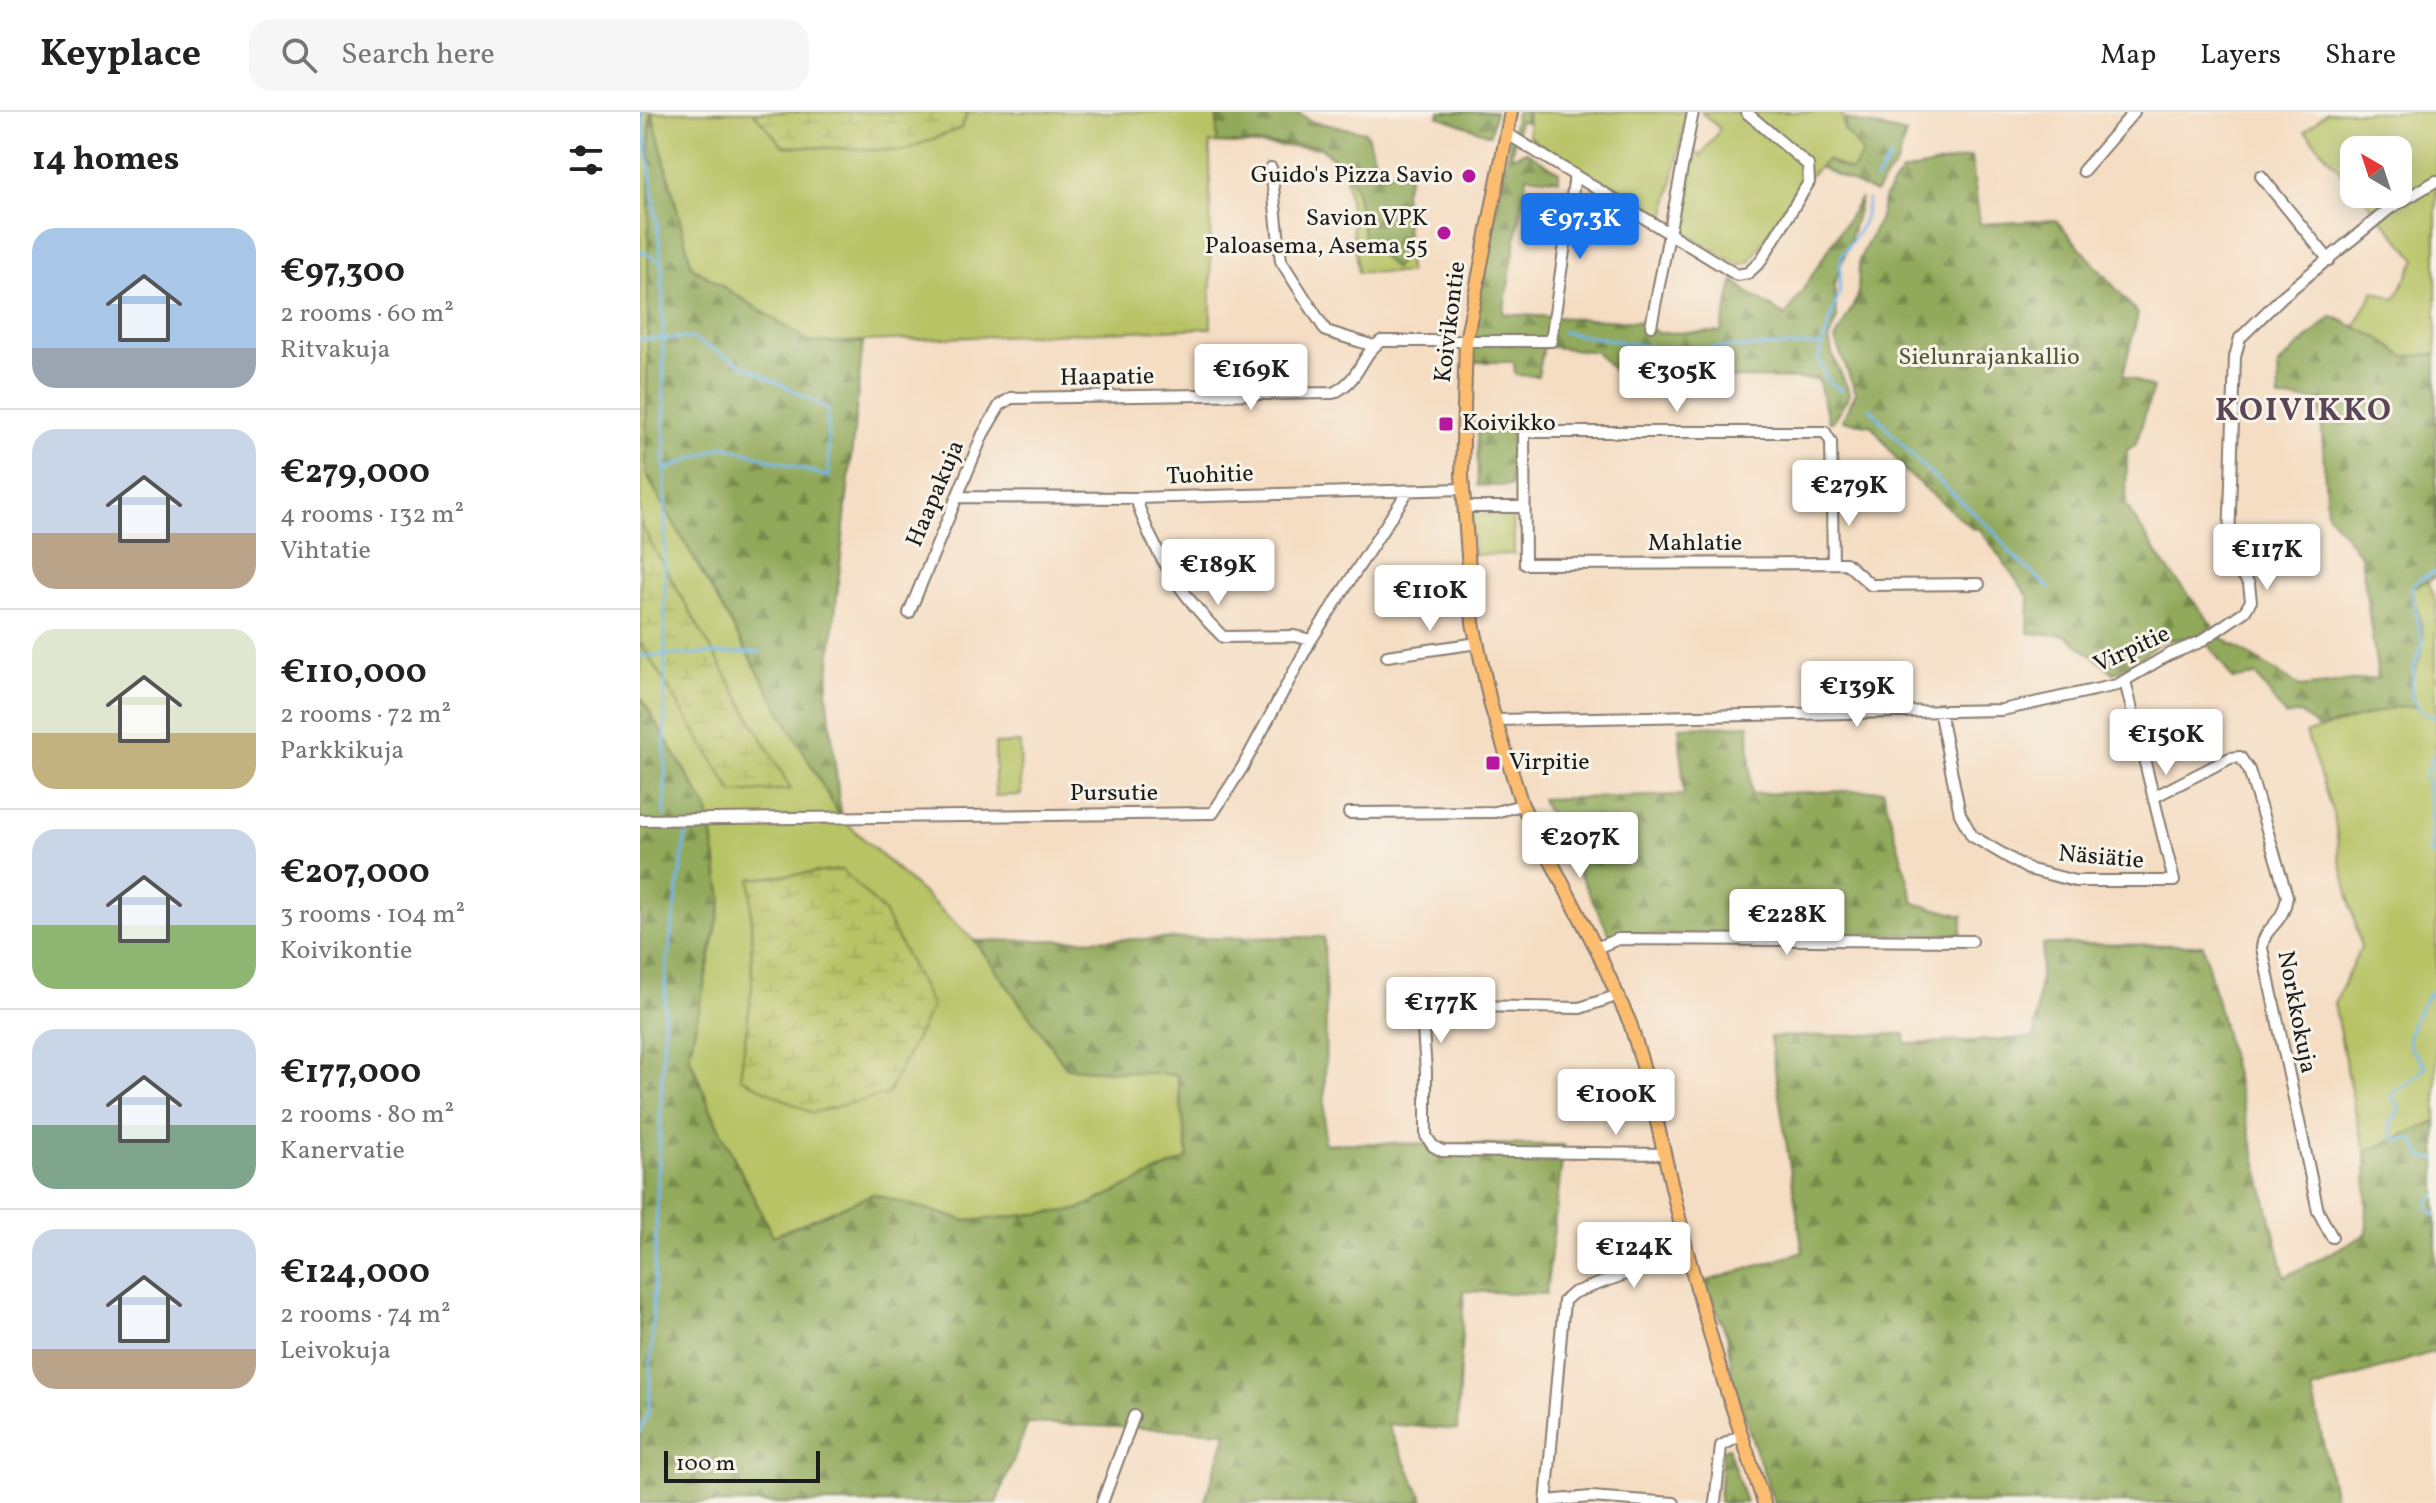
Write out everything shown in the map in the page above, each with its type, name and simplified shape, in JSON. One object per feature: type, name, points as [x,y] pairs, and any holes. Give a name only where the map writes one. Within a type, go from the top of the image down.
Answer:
[{"type":"main road","name":"Koivikontie","points":[[1511,112],[1466,341],[1463,489],[1467,566],[1478,643],[1495,720],[1522,805],[1596,948],[1630,1023],[1647,1079],[1687,1252],[1764,1503]]},
{"type":"street","points":[[1651,326],[1693,112]]},
{"type":"street","points":[[1506,133],[1737,275],[1748,273],[1760,262],[1809,182],[1808,165],[1746,112]]},
{"type":"street","points":[[2083,171],[2131,113]]},
{"type":"street","points":[[1271,168],[1281,261],[1326,331],[1374,346],[1388,340],[1551,341],[1575,175]]},
{"type":"street","points":[[2261,176],[2329,260]]},
{"type":"street","name":"Virpitie","points":[[1495,720],[2002,710],[2117,685],[2168,655],[2200,642],[2245,611],[2251,601],[2249,584],[2234,562],[2229,544],[2235,357],[2240,338],[2283,296],[2389,209],[2436,181]]},
{"type":"street","name":"Haapatie","points":[[1011,398],[1333,393],[1352,381],[1374,346]]},
{"type":"street","name":"Haapakuja","points":[[909,613],[983,434],[1000,405],[1011,398]]},
{"type":"street","name":"Mahlatie","points":[[1833,563],[1831,442],[1828,434],[1821,430],[1524,432],[1521,564],[1846,563],[1871,585],[1979,584]]},
{"type":"street","name":"Tuohitie","points":[[958,497],[1136,498],[1463,489]]},
{"type":"street","name":"Pursutie","points":[[640,820],[1213,813],[1242,768],[1311,640],[1408,491]]},
{"type":"street","points":[[1136,498],[1145,531],[1159,556],[1200,612],[1223,637],[1294,636],[1311,640]]},
{"type":"street","points":[[1464,507],[1524,507]]},
{"type":"street","points":[[1387,656],[1478,643]]},
{"type":"street","points":[[2125,681],[2154,797]]},
{"type":"street","name":"Näsiätie","points":[[1939,710],[1960,814],[1972,836],[2028,869],[2075,881],[2174,881],[2154,797]]},
{"type":"street","name":"Norkkokuja","points":[[2154,797],[2230,758],[2240,757],[2249,770],[2287,896],[2285,913],[2263,936],[2262,948],[2318,1211],[2332,1237]]},
{"type":"street","points":[[1349,813],[1495,812],[1522,805]]},
{"type":"street","points":[[1596,948],[1618,939],[1972,941]]},
{"type":"street","points":[[1619,995],[1580,1008],[1425,1005],[1422,1014],[1426,1136],[1433,1146],[1442,1151],[1664,1154]]},
{"type":"street","points":[[1674,1503],[1591,1497],[1546,1502],[1564,1301],[1573,1293],[1687,1252]]},
{"type":"street","points":[[1102,1503],[1134,1416]]},
{"type":"street","points":[[1715,1503],[1721,1446],[1741,1435]]},
{"type":"green space","points":[[640,112],[650,112],[646,474],[841,818],[975,941],[1067,1068],[1177,1075],[1189,1158],[1077,1210],[967,1221],[873,1194],[773,1236],[716,1122],[689,1056],[722,900],[708,810],[640,696],[640,642],[733,792],[640,521]],"holes":[[[842,870],[740,1078],[752,988],[751,879]]]},
{"type":"green space","points":[[650,112],[692,267],[812,343],[863,342],[827,693],[841,818],[646,474]]},
{"type":"green space","points":[[652,112],[753,112],[783,146],[902,151],[961,128],[968,112],[1296,112],[1313,122],[1366,132],[1380,176],[1413,165],[1404,191],[1409,273],[1358,272],[1345,169],[1321,148],[1210,143],[1211,328],[812,343],[692,267]]},
{"type":"green space","points":[[753,112],[968,112],[961,128],[902,151],[783,146]]},
{"type":"green space","points":[[1217,112],[1296,112],[1313,122],[1366,132],[1380,176],[1413,165],[1404,191],[1407,253],[1394,268],[1381,255],[1366,247],[1356,189],[1343,165],[1317,145],[1217,143]]},
{"type":"green space","points":[[1439,112],[1495,112],[1490,135],[1438,116]]},
{"type":"green space","points":[[1516,112],[1527,112],[1526,122],[1519,121],[1511,157],[1526,151],[1559,172],[1559,180],[1527,176],[1503,314],[1641,322],[1658,333],[1721,332],[1734,280],[1747,292],[1786,316],[1861,198],[1834,285],[1837,318],[1829,338],[1832,354],[1850,394],[1832,422],[1829,422],[1818,379],[1620,377],[1596,352],[1544,346],[1538,376],[1515,375],[1514,362],[1471,362],[1469,345]]},
{"type":"green space","points":[[1527,112],[1687,112],[1665,218],[1656,217],[1559,159],[1529,136]]},
{"type":"green space","points":[[1701,112],[1842,112],[1844,129],[1864,153],[1851,171],[1827,160],[1797,187],[1750,262],[1739,265],[1676,227],[1692,149],[1701,156],[1720,129]]},
{"type":"green space","points":[[2327,112],[2436,112],[2436,353],[2404,357],[2379,338],[2354,328],[2374,291],[2395,299],[2416,259],[2372,208],[2412,208],[2412,136],[2340,136],[2340,171],[2305,131]]},
{"type":"green space","points":[[1846,119],[1906,134],[1897,163],[1875,193],[1819,167],[1827,160],[1851,171],[1863,154],[1844,129]]},
{"type":"green space","name":"Sielunrajankallio","points":[[1971,157],[1980,224],[2056,220],[2138,314],[2123,375],[2153,388],[2136,444],[2127,450],[2126,505],[2166,567],[2214,627],[2196,637],[2162,641],[2135,662],[2114,673],[2065,635],[2028,633],[2029,598],[1979,528],[1973,529],[1906,472],[1872,426],[1842,420],[1856,393],[1835,340],[1858,296],[1859,260],[1879,220],[1885,196],[1902,172]]},
{"type":"green space","points":[[2332,316],[2379,338],[2404,357],[2436,354],[2436,577],[2411,588],[2423,639],[2411,682],[2417,706],[2392,708],[2319,729],[2300,713],[2285,716],[2256,675],[2233,680],[2207,642],[2219,636],[2301,687],[2378,678],[2361,556],[2327,513],[2320,400],[2279,399],[2278,365]]},
{"type":"green space","points":[[1512,431],[1511,486],[1478,486],[1477,432]]},
{"type":"green space","points":[[1472,514],[1513,514],[1514,554],[1474,555]]},
{"type":"green space","points":[[640,521],[791,789],[733,793],[640,642]]},
{"type":"green space","points":[[2428,581],[2436,603],[2436,1121],[2366,1152],[2334,1004],[2361,947],[2340,860],[2335,820],[2306,733],[2392,708],[2417,706],[2412,682],[2423,638],[2411,588]]},
{"type":"green space","points":[[640,696],[708,810],[722,900],[689,1056],[716,1122],[773,1236],[873,1194],[967,1221],[1077,1210],[1188,1158],[1177,1075],[1067,1068],[975,941],[1324,937],[1324,1143],[1564,1145],[1546,1294],[1464,1291],[1457,1430],[1387,1424],[1425,1503],[1204,1503],[1227,1432],[1028,1423],[996,1503],[640,1503]]},
{"type":"green space","points":[[1749,725],[1751,794],[1883,790],[1914,903],[1963,916],[1961,935],[1610,935],[1541,799],[1684,795],[1679,727]]},
{"type":"green space","points":[[1020,743],[1021,795],[995,796],[995,744]]},
{"type":"green space","points":[[842,870],[884,912],[932,1006],[888,1094],[812,1113],[740,1078],[752,988],[751,879]]},
{"type":"green space","points":[[2043,944],[2203,945],[2285,1277],[2367,1234],[2366,1152],[2436,1121],[2436,1351],[2312,1390],[2336,1503],[1774,1503],[1733,1383],[1727,1335],[1704,1282],[1803,1252],[1770,1037],[1905,1034],[1906,1044],[2034,1038]]},
{"type":"green space","points":[[1728,1447],[1746,1503],[1719,1503],[1722,1451]]},
{"type":"waterway","points":[[642,112],[662,262],[665,470]]},
{"type":"waterway","points":[[1876,180],[1890,158]]},
{"type":"waterway","points":[[1842,391],[1827,380],[1818,358],[1839,294],[1841,257],[1863,224],[1868,200]]},
{"type":"waterway","points":[[640,250],[661,262]]},
{"type":"waterway","points":[[1562,332],[1666,349],[1822,345]]},
{"type":"waterway","points":[[640,339],[691,338],[827,408],[829,477],[724,446],[665,470],[665,816]]},
{"type":"waterway","points":[[1870,408],[1920,464],[1995,532],[2011,554],[2050,589]]},
{"type":"waterway","points":[[2436,572],[2421,578],[2411,588],[2423,644],[2414,667],[2411,696],[2420,710],[2436,718]]},
{"type":"waterway","points":[[640,656],[761,652]]},
{"type":"waterway","points":[[2436,751],[2426,774],[2433,829],[2430,853],[2436,856]]},
{"type":"waterway","points":[[640,1432],[649,1411],[666,971],[687,826],[665,827],[665,823]]},
{"type":"waterway","points":[[2436,992],[2433,991],[2420,1008],[2409,1038],[2412,1050],[2426,1065],[2418,1075],[2393,1093],[2392,1098],[2399,1111],[2390,1122],[2392,1136],[2399,1141],[2409,1138],[2422,1155],[2436,1159]]},
{"type":"waterway","points":[[2436,1195],[2428,1208],[2436,1215]]},
{"type":"place","name":"Guido's Pizza Savio","points":[[1469,176]]},
{"type":"place","name":"Savion VPK Paloasema, Asema 55","points":[[1444,233]]},
{"type":"place","name":"Koivikko","points":[[1446,424]]},
{"type":"place","name":"Virpitie","points":[[1493,763]]},
{"type":"district","name":"KOIVIKKO","points":[[2304,412]]}]
